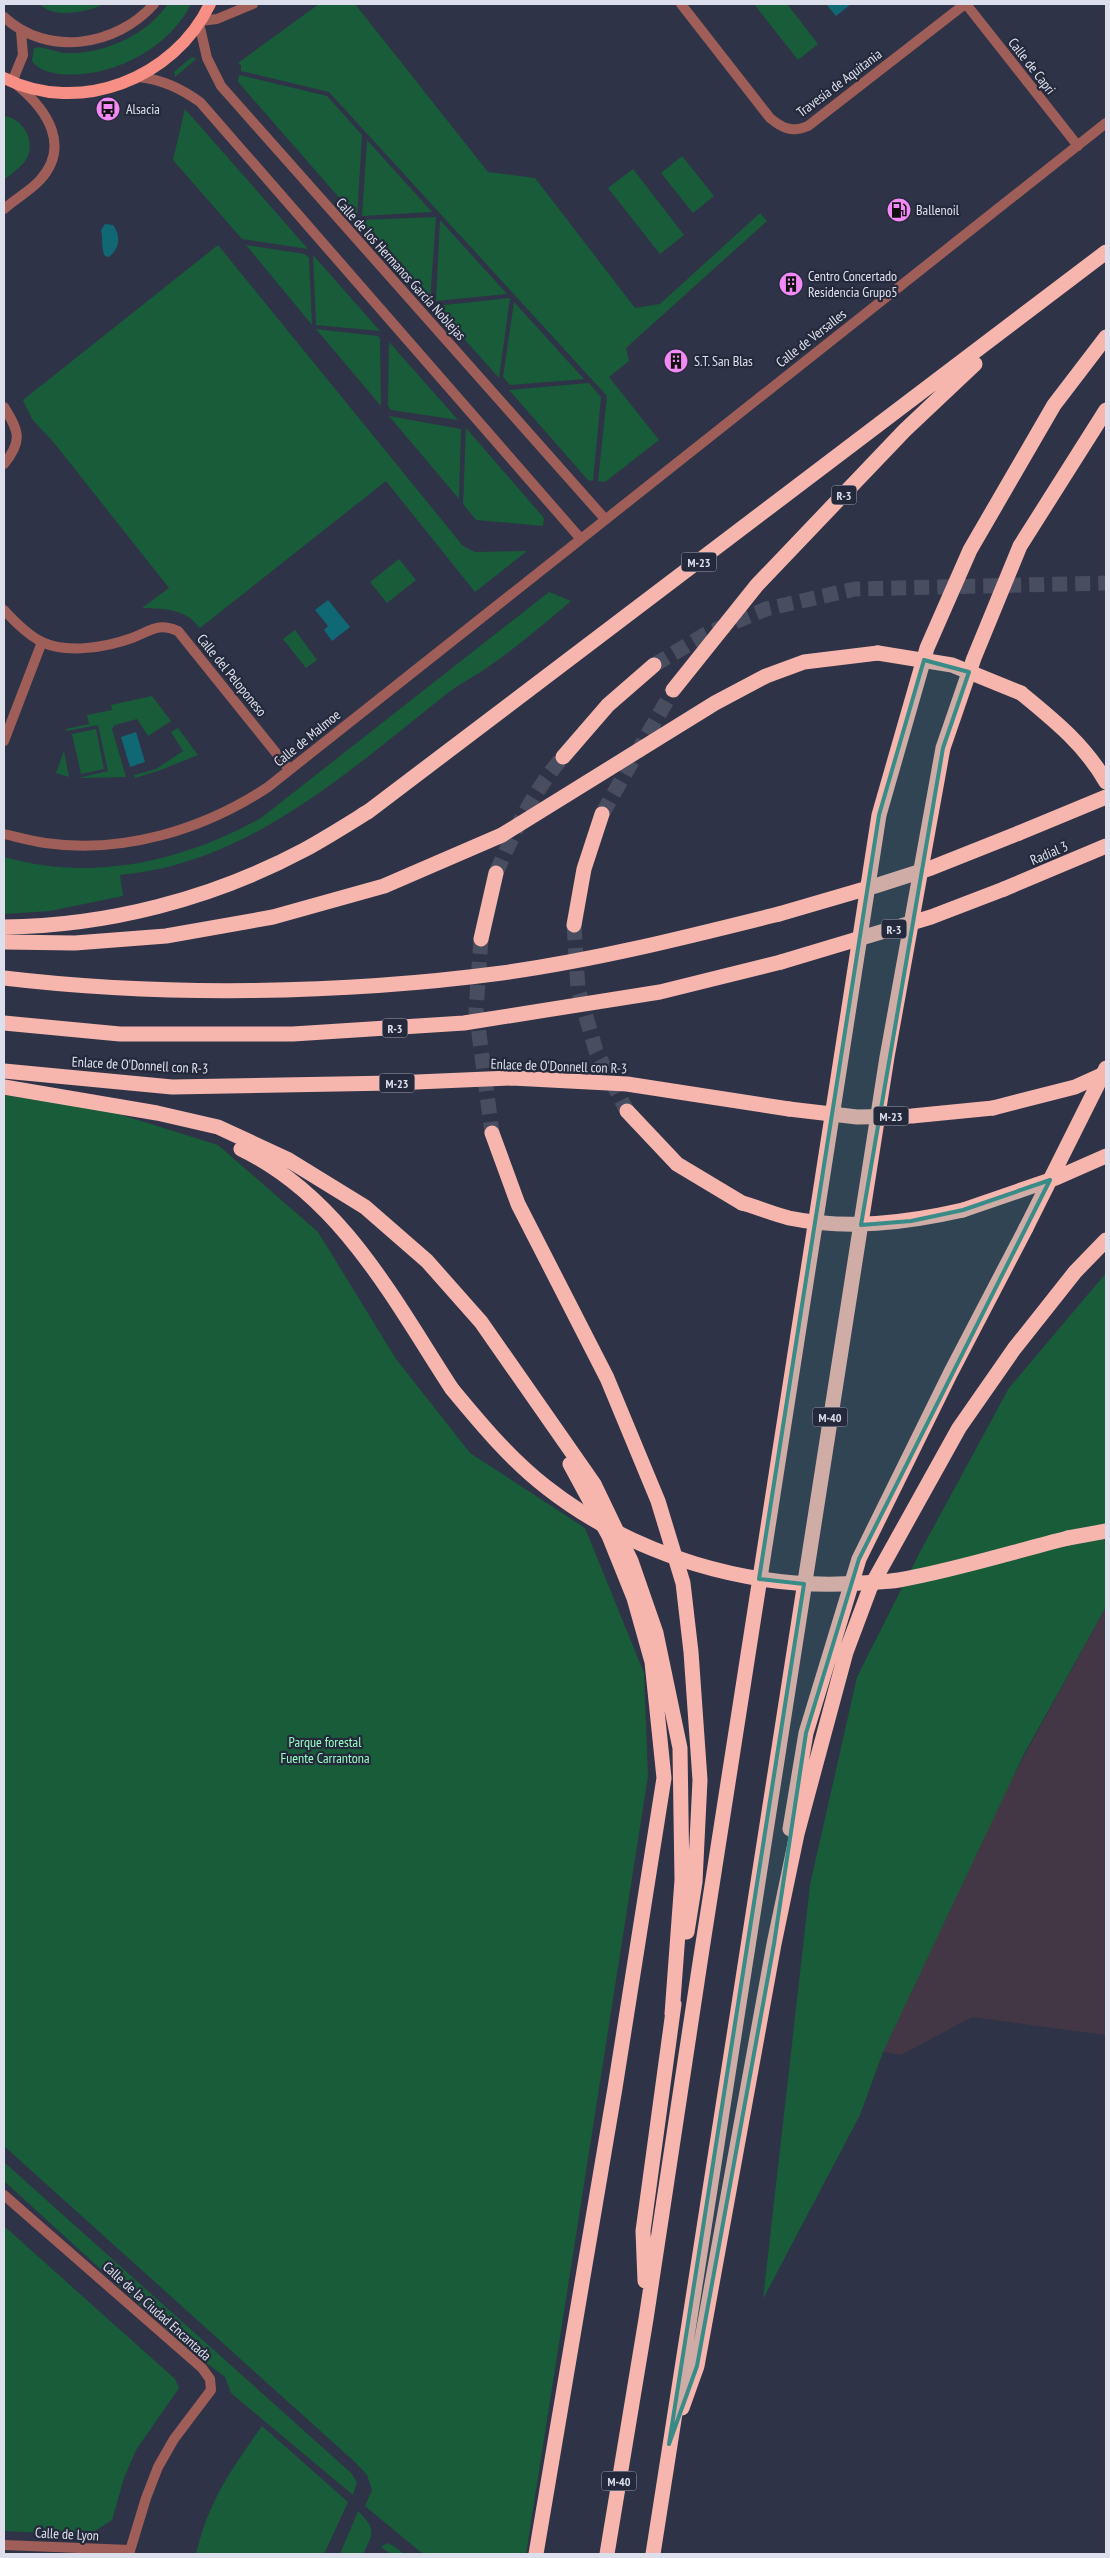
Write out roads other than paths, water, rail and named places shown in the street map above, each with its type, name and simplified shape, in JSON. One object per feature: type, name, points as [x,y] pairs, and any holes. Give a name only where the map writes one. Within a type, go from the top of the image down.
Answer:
[{"type":"highway","name":"M-23","points":[[4,926],[51,926],[92,920],[148,909],[201,894],[251,875],[304,850],[369,811],[1029,313],[1106,252]]},
{"type":"highway","name":"R-3","points":[[674,690],[757,585],[905,430],[1029,313]]},
{"type":"highway","name":"M-40","points":[[607,2554],[646,2319],[879,815],[927,648],[970,550],[1054,405],[1106,337]]},
{"type":"highway","name":"M-40","points":[[653,2554],[887,1057],[943,748],[974,658],[1020,546],[1106,410]]},
{"type":"highway","points":[[4,942],[75,943],[166,936],[273,917],[384,886],[502,835],[715,703],[766,676],[804,662],[878,653],[952,665],[1021,693],[1060,724],[1095,762],[1106,782]]},
{"type":"highway","points":[[563,757],[608,705],[654,664]]},
{"type":"highway","points":[[4,978],[130,988],[214,990],[374,985],[502,973],[643,948],[779,914],[922,871],[1106,797]]},
{"type":"highway","points":[[574,925],[584,869],[602,814]]},
{"type":"highway","name":"Radial 3","points":[[4,1023],[120,1034],[293,1034],[464,1024],[660,992],[781,962],[931,917],[1106,846]]},
{"type":"highway","points":[[481,939],[496,873]]},
{"type":"highway","points":[[774,1944],[790,1824],[806,1733],[859,1558],[950,1374],[1106,1068]]},
{"type":"highway","name":"Enlace de O'Donnell con R-3","points":[[4,1071],[172,1086],[393,1083],[512,1078],[627,1084],[789,1109],[857,1117],[912,1116],[993,1108],[1075,1087],[1106,1073]]},
{"type":"highway","points":[[4,1087],[157,1114],[227,1131],[288,1158],[365,1207],[439,1275],[481,1322],[594,1484],[631,1561],[656,1633],[680,1748],[682,1880],[672,2014]]},
{"type":"highway","points":[[627,1110],[677,1164],[742,1202],[789,1218],[855,1225],[911,1221],[963,1210],[1056,1178],[1106,1156]]},
{"type":"highway","points":[[157,1114],[217,1136],[265,1160],[311,1195],[348,1234],[378,1274],[452,1389],[499,1446],[546,1488],[586,1514],[631,1538],[686,1561],[732,1575],[774,1582],[829,1585],[898,1580],[1068,1538],[1106,1531]]},
{"type":"highway","points":[[492,1132],[518,1204],[607,1378],[658,1501],[683,1583],[691,1652],[700,1780],[695,1882],[672,2014],[643,2231],[646,2319]]},
{"type":"highway","points":[[669,2444],[696,2366],[774,1944],[817,1756],[846,1652],[870,1588],[959,1428],[1014,1349],[1075,1272],[1106,1240]]},
{"type":"highway","points":[[530,1390],[609,1536],[634,1598],[652,1662],[664,1778],[615,2088],[536,2554]]},
{"type":"main road","points":[[9,82],[59,93],[88,92],[123,84],[139,77],[164,61],[200,22],[210,4]]},
{"type":"street","points":[[4,17],[21,31],[53,41],[89,42],[115,34],[141,17],[154,4]]},
{"type":"street","points":[[200,22],[217,19],[253,4]]},
{"type":"street","name":"Travesía de Aquitania","points":[[681,4],[770,118],[782,128],[790,130],[808,126],[965,4]]},
{"type":"street","name":"Calle de Capri","points":[[965,4],[1078,146]]},
{"type":"street","name":"Calle de los Hermanos García Noblejas","points":[[200,22],[207,58],[221,86],[605,520]]},
{"type":"street","points":[[4,209],[39,180],[50,165],[55,150],[46,114],[9,82],[22,55],[21,31]]},
{"type":"street","points":[[139,77],[158,79],[176,86],[200,102],[580,538]]},
{"type":"street","name":"Calle de Versalles","points":[[580,538],[1106,123]]},
{"type":"street","points":[[4,407],[15,425],[18,440],[14,452],[4,464]]},
{"type":"street","name":"Calle de Malmoe","points":[[4,834],[46,843],[112,845],[152,838],[190,828],[243,804],[580,538]]},
{"type":"street","points":[[4,610],[42,642],[4,740]]},
{"type":"street","name":"Calle del Peloponeso","points":[[42,642],[84,648],[106,646],[134,637],[150,628],[167,627],[178,631],[289,769]]},
{"type":"street","name":"Calle de la Ciudad Encantada","points":[[4,2195],[194,2362],[210,2379],[211,2390],[174,2439],[158,2467],[129,2552]]},
{"type":"street","name":"Calle de Lyon","points":[[4,2545],[129,2552]]},
{"type":"tunnel","points":[[654,665],[706,634],[766,609],[855,589],[1106,583]]},
{"type":"tunnel","points":[[602,814],[673,690]]},
{"type":"tunnel","points":[[496,873],[517,827],[533,798],[563,757]]},
{"type":"tunnel","points":[[574,925],[578,989],[596,1051],[627,1111]]},
{"type":"tunnel","points":[[481,939],[476,1010],[492,1133]]},
{"type":"place","name":"Alsacia","points":[[108,109]]},
{"type":"place","name":"Ballenoil","points":[[899,210]]},
{"type":"place","name":"Centro Concertado Residencia Grupo5","points":[[791,284]]},
{"type":"place","name":"S.T. San Blas","points":[[676,361]]},
{"type":"park label","name":"Parque forestal Fuente Carrantona","points":[[325,1750]]}]
